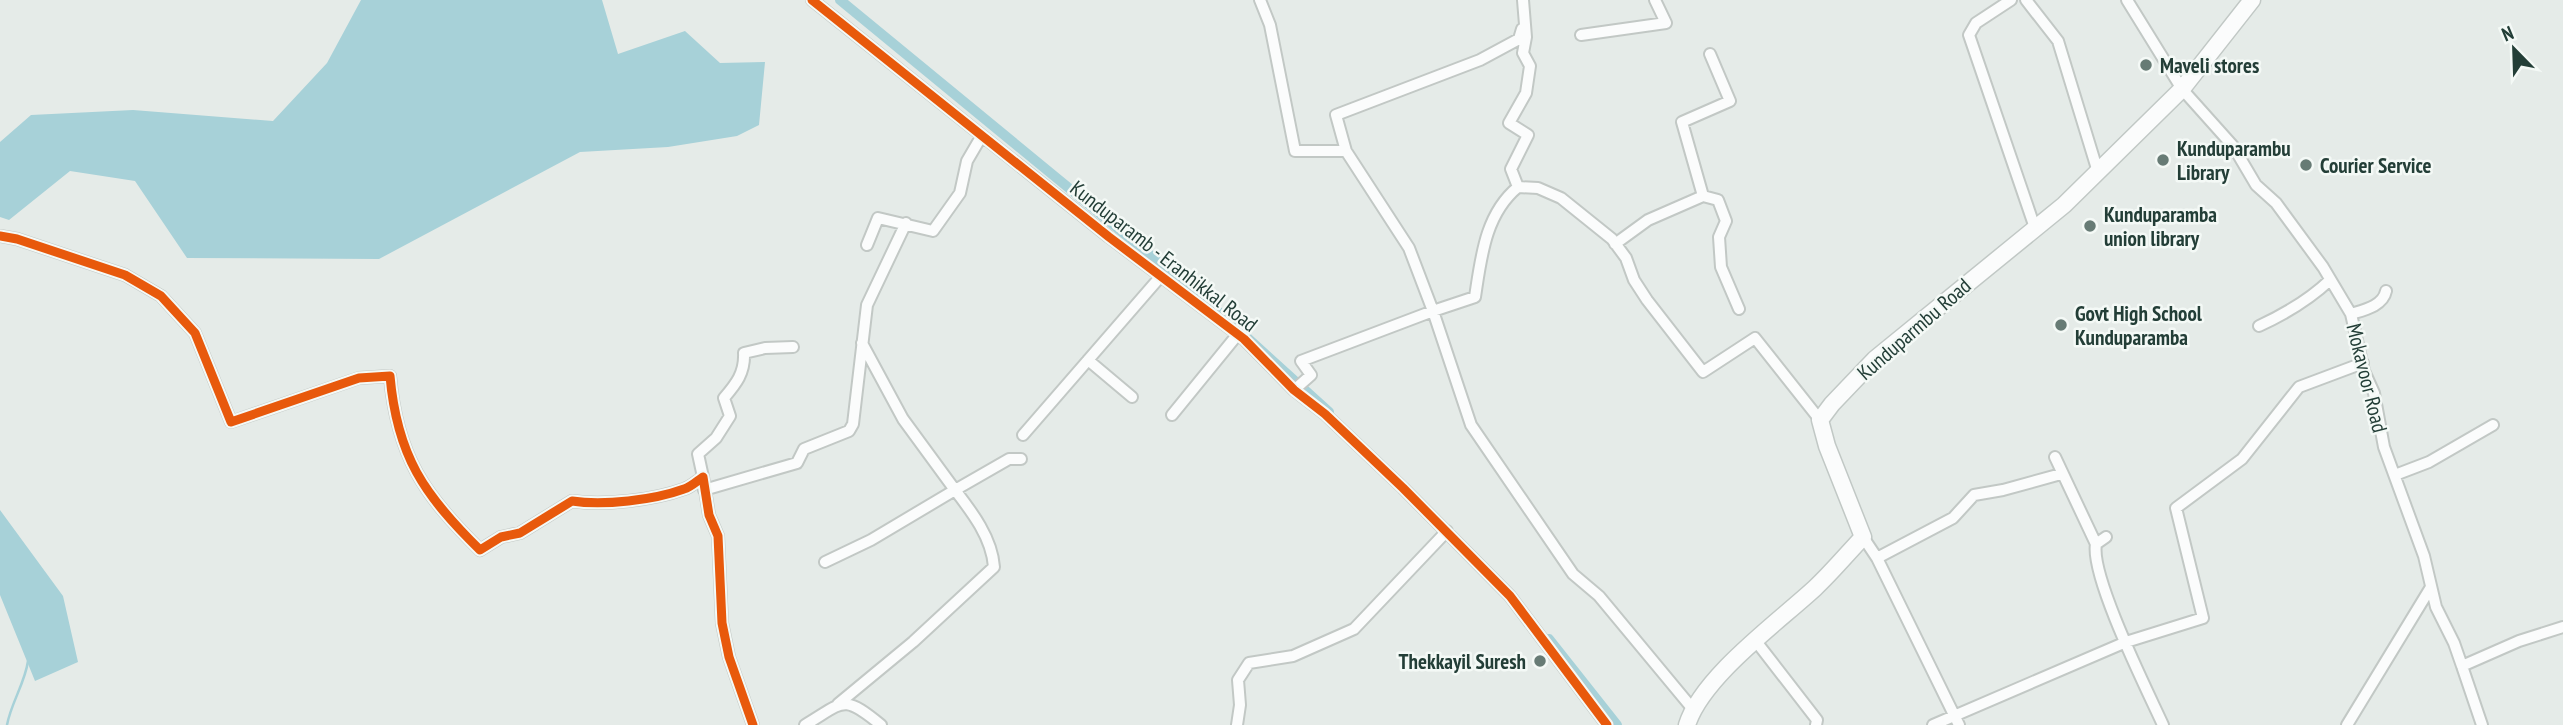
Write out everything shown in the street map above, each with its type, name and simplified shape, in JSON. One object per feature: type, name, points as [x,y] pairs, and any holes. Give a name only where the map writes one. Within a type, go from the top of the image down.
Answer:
[{"type":"main road","name":"Kunduparmbu Road","points":[[1820,420],[1875,359],[2064,205],[2098,172],[2182,89],[2252,0]]},
{"type":"main road","points":[[1686,725],[1692,708],[1755,640],[1816,587],[1863,537],[1827,446],[1820,420]]},
{"type":"street","name":"Kunduparamb - Eranhikkal Road","points":[[812,0],[981,137],[1238,334],[1271,364],[1447,531],[1510,596],[1607,725]]},
{"type":"street","points":[[1260,0],[1270,25],[1295,151],[1346,151]]},
{"type":"street","points":[[1518,187],[1511,169],[1528,135],[1509,123],[1526,93],[1530,66],[1523,52],[1526,37],[1523,0]]},
{"type":"street","points":[[1581,35],[1666,23],[1655,0]]},
{"type":"street","points":[[2011,0],[1976,23],[1969,35],[2035,228]]},
{"type":"street","points":[[2026,0],[2058,41],[2098,172]]},
{"type":"street","name":"Mokavoor Road","points":[[2127,0],[2182,89],[2233,146],[2256,185],[2276,203],[2351,314],[2363,363],[2374,393],[2384,447],[2424,556],[2436,607],[2454,643],[2482,725]]},
{"type":"street","points":[[1524,23],[1518,40],[1480,60],[1336,115],[1346,151],[1409,248],[1471,425],[1573,574],[1599,596],[1692,708]]},
{"type":"street","points":[[1703,196],[1682,122],[1730,101],[1710,54]]},
{"type":"street","points":[[867,245],[878,218],[933,231],[960,193],[967,161],[981,137]]},
{"type":"street","points":[[1295,389],[1311,375],[1301,361],[1475,297],[1484,239],[1509,195],[1518,187],[1538,188],[1560,198],[1615,244],[1626,258],[1634,280],[1647,300],[1703,372],[1755,338],[1820,420]]},
{"type":"street","points":[[1615,244],[1648,220],[1703,196],[1718,200],[1726,221],[1719,237],[1721,267],[1738,309]]},
{"type":"street","points":[[704,490],[797,463],[804,449],[849,431],[853,424],[867,305],[906,223]]},
{"type":"street","points":[[0,236],[29,242],[125,275],[161,296],[195,333],[231,422],[359,378],[390,376],[399,430],[412,467],[440,508],[480,550],[501,537],[520,533],[572,501],[588,504],[649,498],[687,489],[703,477]]},
{"type":"street","points":[[1023,435],[1161,276]]},
{"type":"street","points":[[2259,326],[2291,311],[2330,280]]},
{"type":"street","points":[[2351,314],[2375,305],[2384,299],[2386,291]]},
{"type":"street","points":[[1172,415],[1238,334]]},
{"type":"street","points":[[804,725],[838,704],[913,642],[994,567],[993,556],[973,513],[903,419],[862,342]]},
{"type":"street","points":[[754,725],[729,657],[719,602],[718,536],[709,515],[698,454],[716,438],[730,416],[724,398],[738,381],[744,364],[744,353],[765,348],[793,347]]},
{"type":"street","points":[[1088,360],[1132,397]]},
{"type":"street","points":[[1933,725],[1956,721],[2126,642],[2203,618],[2176,508],[2242,460],[2299,387],[2363,363]]},
{"type":"street","points":[[2395,475],[2439,456],[2493,425]]},
{"type":"street","points":[[2055,457],[2061,474],[2101,540],[2094,554],[2100,573],[2126,642],[2163,725]]},
{"type":"street","points":[[825,562],[871,540],[1009,459],[1021,459]]},
{"type":"street","points":[[1877,558],[1953,518],[1975,495],[2061,474]]},
{"type":"street","points":[[1237,725],[1240,705],[1238,680],[1249,663],[1293,656],[1354,629],[1447,531]]},
{"type":"street","points":[[1863,537],[1877,558],[1956,721]]},
{"type":"street","points":[[2347,725],[2431,587]]},
{"type":"street","points":[[2462,666],[2519,641],[2563,627]]},
{"type":"street","points":[[1755,640],[1817,720],[1816,725]]},
{"type":"street","points":[[838,704],[856,705],[881,725]]},
{"type":"water","points":[[361,0],[602,0],[618,54],[685,31],[720,63],[765,62],[759,125],[737,136],[668,147],[580,152],[379,259],[187,258],[135,181],[70,171],[9,220],[0,217],[0,142],[31,115],[133,110],[273,121],[327,63]]},
{"type":"water","points":[[0,510],[63,596],[78,662],[35,681],[0,595]]},
{"type":"waterway","points":[[840,0],[1210,304],[1329,412]]},
{"type":"waterway","points":[[1549,639],[1617,725]]},
{"type":"waterway","points":[[7,725],[28,661]]},
{"type":"cycle path","points":[[812,0],[1109,237],[1244,339],[1294,390],[1325,414],[1403,488],[1510,596],[1607,725]]},
{"type":"cycle path","points":[[0,236],[17,239],[125,275],[161,296],[195,333],[231,422],[359,378],[390,376],[399,429],[417,472],[443,511],[480,550],[501,537],[520,533],[572,501],[598,503],[644,499],[687,488],[703,477],[709,515],[718,536],[722,623],[729,657],[753,725]]},
{"type":"place","name":"Maveli stores","points":[[2146,65]]},
{"type":"place","name":"Kunduparambu Library","points":[[2163,160]]},
{"type":"place","name":"Courier Service","points":[[2306,165]]},
{"type":"place","name":"Kunduparamba union library","points":[[2090,226]]},
{"type":"place","name":"Govt High School Kunduparamba","points":[[2061,325]]},
{"type":"place","name":"Thekkayil Suresh","points":[[1540,661]]}]
